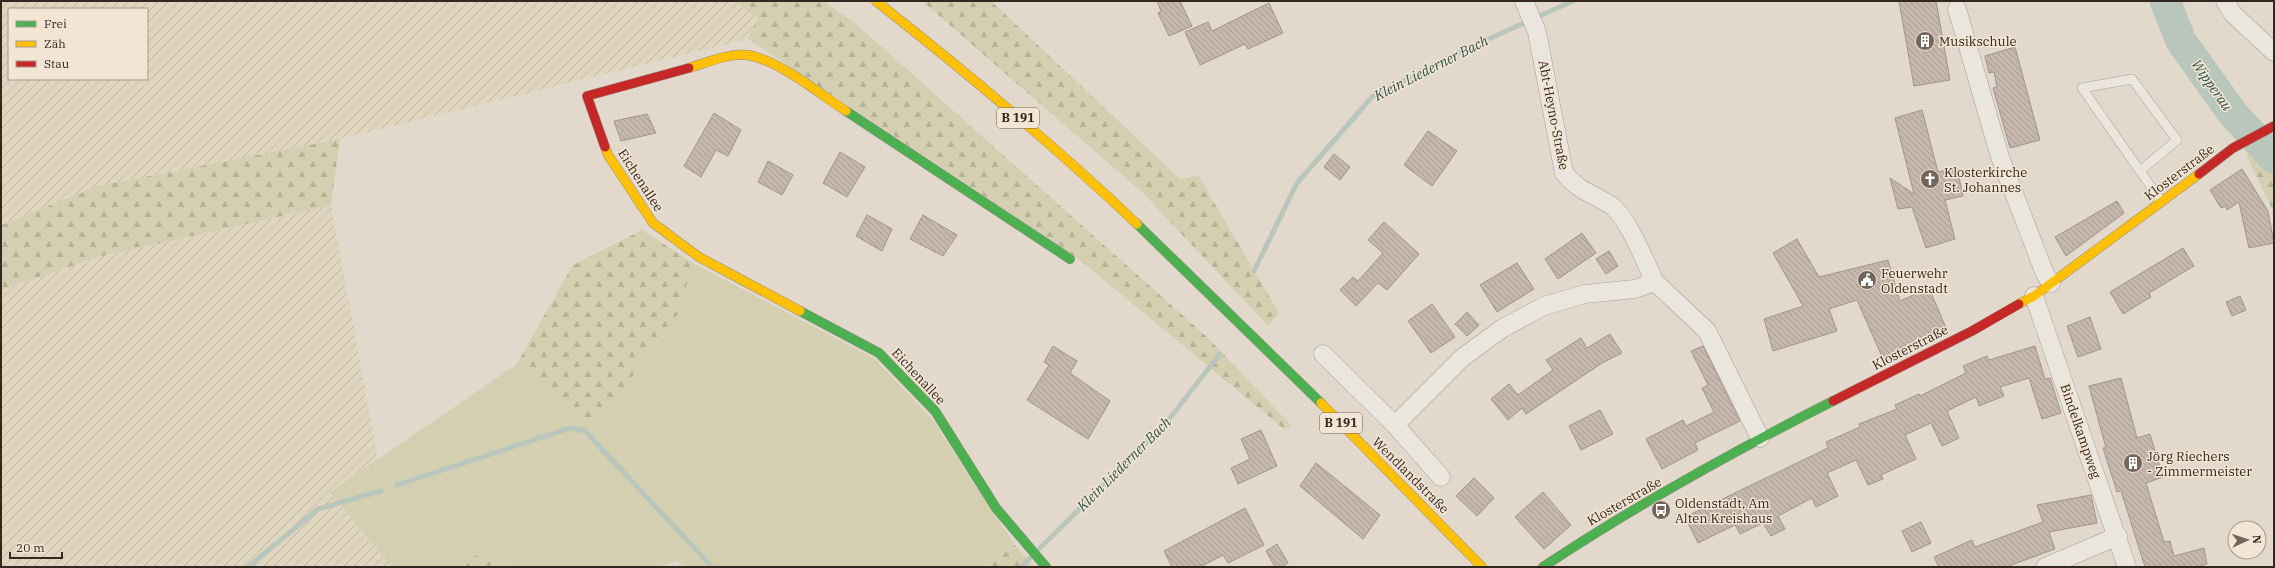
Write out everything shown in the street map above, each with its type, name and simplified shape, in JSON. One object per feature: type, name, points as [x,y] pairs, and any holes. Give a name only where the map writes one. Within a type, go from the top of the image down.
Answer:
[{"type":"street","name":"Wendlandstraße","points":[[876,1],[966,72],[1096,185],[1253,335],[1429,510],[1482,567]]},
{"type":"street","points":[[2225,1],[2233,14],[2274,52]]},
{"type":"street","name":"Abt-Heyno-Straße","points":[[1526,5],[1537,32],[1564,173],[1573,184],[1613,207],[1630,231],[1655,282]]},
{"type":"street","points":[[1957,9],[2000,157],[2045,274],[2051,284]]},
{"type":"street","name":"Eichenallee","points":[[1044,565],[996,508],[935,411],[879,353],[699,257],[653,223],[608,155],[587,96],[720,59],[746,55],[773,63],[1070,259]]},
{"type":"street","name":"Klosterstraße","points":[[1551,565],[1606,525],[1760,438],[1972,331],[2034,296],[2233,148],[2274,126]]},
{"type":"street","points":[[1395,425],[1463,358],[1503,328],[1544,306],[1585,294],[1635,289],[1655,282],[1707,331],[1760,438]]},
{"type":"street","name":"Bindelkampweg","points":[[2034,296],[2118,536],[2127,567]]},
{"type":"street","points":[[1323,354],[1395,425],[1441,477]]},
{"type":"street","points":[[2046,567],[2118,536]]},
{"type":"lane","points":[[2140,171],[2177,140],[2132,79],[2082,88],[2091,101],[2140,171],[2161,201]]},
{"type":"shaded area","points":[[1,1],[734,1],[758,18],[748,39],[340,139],[98,186],[1,225]]},
{"type":"shaded area","points":[[331,205],[378,459],[330,492],[392,567],[1,567],[1,290],[98,257]]},
{"type":"green space","points":[[734,1],[823,1],[855,23],[1207,337],[1291,425],[1285,430],[1075,256],[748,39],[758,18]]},
{"type":"green space","points":[[922,1],[991,1],[1181,180],[1198,175],[1279,313],[1268,326],[1143,193]]},
{"type":"green space","points":[[340,139],[331,205],[98,257],[1,290],[1,225],[98,186]]},
{"type":"green space","points":[[2274,153],[2274,213],[2246,154]]},
{"type":"green space","points":[[642,230],[693,263],[678,314],[596,426],[516,365],[573,265]]},
{"type":"green space","points":[[693,263],[875,359],[931,418],[1014,544],[988,567],[685,567],[676,561],[659,567],[511,567],[471,554],[466,567],[392,567],[330,492],[516,365],[596,425]]},
{"type":"green space","points":[[1014,544],[1034,567],[988,567]]},
{"type":"green space","points":[[471,554],[511,567],[466,567]]},
{"type":"building","points":[[1157,1],[1180,1],[1192,26],[1169,36],[1158,13],[1161,11]]},
{"type":"building","name":"Musikschule","points":[[1899,1],[1936,1],[1950,80],[1914,86]]},
{"type":"building","points":[[1269,3],[1283,33],[1248,49],[1245,44],[1200,65],[1185,32],[1208,22],[1212,31]]},
{"type":"building","points":[[2015,47],[2040,140],[2010,148],[1993,88],[1997,87],[1994,72],[1989,73],[1985,56]]},
{"type":"building","name":"Klosterkirche St. Johannes","points":[[1922,110],[1938,172],[1957,168],[1963,196],[1945,200],[1955,239],[1926,248],[1912,207],[1898,209],[1890,178],[1914,194],[1895,118]]},
{"type":"building","points":[[714,113],[741,130],[728,156],[716,150],[701,177],[684,166]]},
{"type":"building","points":[[647,114],[656,133],[621,141],[614,121]]},
{"type":"building","points":[[1428,131],[1457,151],[1432,186],[1404,165]]},
{"type":"building","points":[[840,152],[865,167],[847,197],[823,183]]},
{"type":"building","points":[[1334,154],[1350,167],[1340,180],[1324,167]]},
{"type":"building","points":[[768,161],[793,175],[782,195],[758,182]]},
{"type":"building","points":[[2242,169],[2268,211],[2274,243],[2249,248],[2239,202],[2227,210],[2225,206],[2221,208],[2210,190]]},
{"type":"building","points":[[2117,201],[2124,213],[2066,256],[2055,237]]},
{"type":"building","points":[[867,215],[892,229],[882,251],[856,236]]},
{"type":"building","points":[[923,215],[957,235],[943,256],[910,239]]},
{"type":"building","points":[[1384,222],[1419,254],[1387,290],[1378,283],[1356,306],[1340,290],[1353,277],[1358,281],[1383,253],[1368,240]]},
{"type":"building","points":[[1582,233],[1596,253],[1558,279],[1545,259]]},
{"type":"building","points":[[1797,239],[1819,277],[1888,260],[1900,301],[1929,288],[1947,330],[1883,359],[1857,300],[1829,309],[1837,331],[1773,351],[1764,319],[1803,306],[1773,253]]},
{"type":"building","points":[[2183,248],[2194,266],[2149,293],[2151,297],[2123,314],[2110,292]]},
{"type":"building","points":[[1609,251],[1618,266],[1606,274],[1596,259]]},
{"type":"building","points":[[1517,263],[1534,289],[1497,312],[1480,285]]},
{"type":"building","points":[[2240,296],[2246,310],[2232,316],[2226,302]]},
{"type":"building","points":[[1432,304],[1455,337],[1431,353],[1408,321]]},
{"type":"building","points":[[1467,312],[1479,325],[1467,336],[1455,324]]},
{"type":"building","points":[[2090,317],[2101,349],[2078,357],[2067,326]]},
{"type":"building","points":[[1610,334],[1622,353],[1602,363],[1526,414],[1522,408],[1508,420],[1491,399],[1509,384],[1518,395],[1553,370],[1546,360],[1581,338],[1587,348]]},
{"type":"building","points":[[1053,346],[1077,361],[1070,373],[1110,401],[1088,439],[1027,400],[1049,365],[1044,362]]},
{"type":"building","points":[[1703,346],[1740,421],[1695,443],[1698,450],[1662,469],[1646,439],[1683,420],[1686,426],[1714,412],[1702,388],[1708,385],[1691,351]]},
{"type":"building","points":[[2035,346],[2045,379],[2050,378],[2061,413],[2042,419],[2029,378],[2000,387],[2004,396],[1979,406],[1976,397],[1947,411],[1959,438],[1942,446],[1931,423],[1905,435],[1916,459],[1881,475],[1883,479],[1868,485],[1856,460],[1827,473],[1838,496],[1816,507],[1812,498],[1778,516],[1785,529],[1771,536],[1763,523],[1740,534],[1735,525],[1698,543],[1685,517],[1828,448],[1826,442],[1860,427],[1859,424],[1897,409],[1895,405],[1919,394],[1920,396],[1966,373],[1963,366],[1987,356],[1989,360]]},
{"type":"building","points":[[2121,378],[2137,438],[2150,434],[2163,477],[2146,483],[2164,542],[2170,541],[2174,556],[2204,548],[2207,564],[2196,567],[2145,567],[2121,491],[2117,492],[2103,448],[2106,448],[2089,386]]},
{"type":"building","points":[[1600,410],[1613,434],[1581,450],[1569,426]]},
{"type":"building","points":[[1261,430],[1277,466],[1238,484],[1231,468],[1250,459],[1241,439]]},
{"type":"building","points":[[1316,463],[1380,515],[1363,539],[1300,486]]},
{"type":"building","points":[[1474,478],[1494,498],[1477,516],[1456,496]]},
{"type":"building","points":[[1543,492],[1571,525],[1544,549],[1515,517]]},
{"type":"building","points":[[2091,495],[2097,523],[2049,532],[2055,549],[2006,567],[1939,567],[1934,557],[1972,540],[1975,547],[2043,522],[2037,505]]},
{"type":"building","points":[[1245,508],[1264,545],[1228,563],[1223,555],[1200,567],[1172,567],[1164,551]]},
{"type":"building","points":[[1921,522],[1931,543],[1912,552],[1902,531]]},
{"type":"building","points":[[1277,544],[1288,563],[1281,567],[1275,567],[1266,551]]},
{"type":"waterway","name":"Klein Liederner Bach","points":[[1254,271],[1297,183],[1372,97],[1460,52],[1573,1]]},
{"type":"waterway","name":"Wipperau","points":[[2165,1],[2181,41],[2233,114],[2274,158]]},
{"type":"waterway","name":"Klein Liederner Bach","points":[[1039,549],[1166,423],[1220,354]]},
{"type":"waterway","points":[[397,485],[570,428],[585,431],[712,567]]},
{"type":"waterway","points":[[248,567],[318,509],[381,491]]},
{"type":"waterway","name":"Klein Liederner Bach","points":[[1021,567],[1032,556]]},
{"type":"traffic: fast","points":[[846,111],[1070,259]]},
{"type":"traffic: fast","points":[[1137,224],[1321,403]]},
{"type":"traffic: fast","points":[[800,311],[879,353],[935,411],[996,508],[1046,567]]},
{"type":"traffic: fast","points":[[1543,567],[1650,500],[1759,439],[1833,401]]},
{"type":"traffic: slow","points":[[876,1],[1009,110],[1074,166],[1137,224]]},
{"type":"traffic: slow","points":[[689,68],[732,55],[746,55],[758,58],[771,63],[798,78],[846,111]]},
{"type":"traffic: slow","points":[[605,147],[608,155],[653,223],[699,257],[800,311]]},
{"type":"traffic: slow","points":[[2019,304],[2034,296],[2199,174]]},
{"type":"traffic: slow","points":[[1321,403],[1482,567]]},
{"type":"traffic: jam","points":[[605,147],[587,96],[689,68]]},
{"type":"traffic: jam","points":[[2199,174],[2233,148],[2274,126]]},
{"type":"traffic: jam","points":[[1833,401],[1972,331],[2019,304]]},
{"type":"place","name":"Musikschule","points":[[1925,41]]},
{"type":"place","name":"Klosterkirche St. Johannes","points":[[1930,179]]},
{"type":"place","name":"Feuerwehr Oldenstadt","points":[[1867,280]]},
{"type":"place","name":"Jörg Riechers - Zimmermeister","points":[[2133,463]]},
{"type":"place","name":"Oldenstadt, Am Alten Kreishaus","points":[[1661,510]]}]
